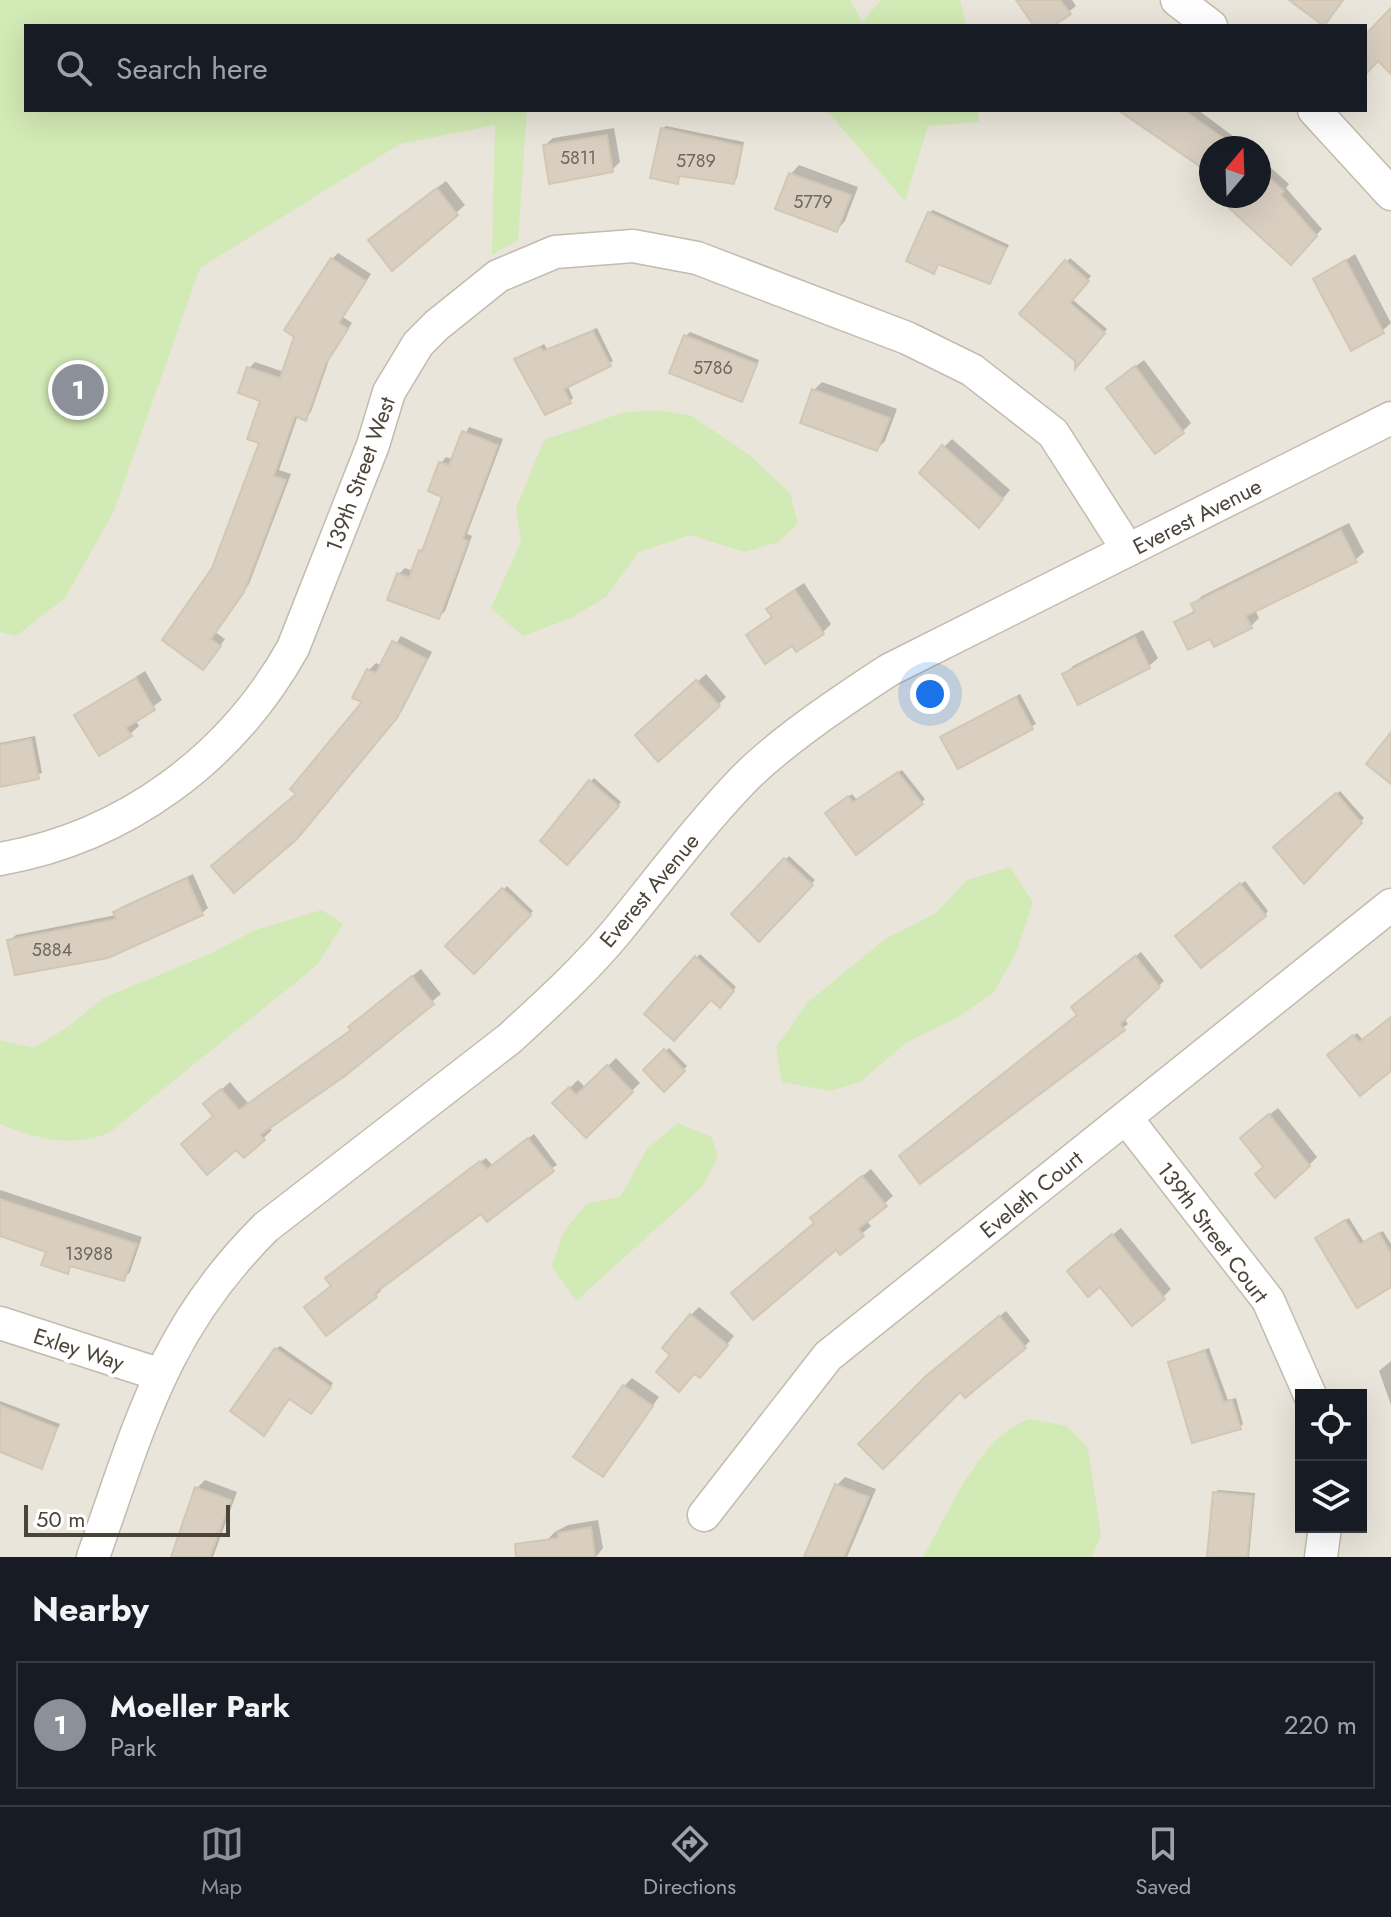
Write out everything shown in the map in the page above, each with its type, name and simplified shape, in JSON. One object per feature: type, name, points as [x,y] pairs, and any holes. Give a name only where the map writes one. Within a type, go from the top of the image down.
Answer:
[{"type":"street","points":[[1177,0],[1208,24]]},
{"type":"street","points":[[1316,112],[1391,194]]},
{"type":"street","name":"139th Street West","points":[[0,859],[40,852],[85,835],[160,793],[222,747],[275,680],[293,648],[373,445],[389,392],[418,344],[498,276],[555,252],[633,246],[697,258],[907,338],[972,370],[1053,433],[1128,550]]},
{"type":"street","name":"Everest Avenue","points":[[93,1557],[158,1374],[184,1327],[237,1256],[266,1227],[509,1039],[544,1007],[615,933],[674,858],[744,779],[839,703],[889,670],[1128,550],[1388,429]]},
{"type":"street","name":"Eveleth Court","points":[[704,1515],[828,1356],[1391,905]]},
{"type":"street","name":"139th Street Court","points":[[1126,1118],[1268,1300],[1307,1389]]},
{"type":"street","name":"Exley Way","points":[[0,1323],[158,1374]]},
{"type":"street","points":[[1321,1557],[1324,1533]]},
{"type":"shaded area","points":[[0,0],[1391,0],[1391,1557],[0,1557]]},
{"type":"green space","points":[[0,0],[850,0],[862,22],[881,0],[960,0],[966,24],[24,24],[24,112],[527,112],[518,240],[492,255],[495,125],[400,144],[200,268],[113,513],[65,598],[16,636],[0,632]]},
{"type":"green space","points":[[825,112],[978,112],[979,122],[928,126],[905,201],[829,113]]},
{"type":"green space","points":[[658,410],[692,416],[748,454],[790,493],[798,523],[779,542],[745,552],[690,535],[639,552],[606,597],[571,618],[523,636],[491,608],[521,542],[516,508],[544,440],[621,413]]},
{"type":"green space","points":[[1010,867],[1033,902],[1016,953],[994,992],[957,1018],[907,1042],[860,1082],[830,1091],[782,1082],[776,1047],[807,1003],[885,939],[936,913],[967,880]]},
{"type":"green space","points":[[322,910],[343,924],[317,965],[109,1133],[80,1140],[54,1140],[0,1124],[0,1040],[34,1048],[69,1026],[103,998],[210,954],[255,930]]},
{"type":"green space","points":[[678,1123],[712,1137],[718,1158],[701,1188],[576,1301],[552,1267],[563,1233],[586,1204],[620,1197],[647,1149]]},
{"type":"green space","points":[[1029,1419],[1067,1426],[1088,1448],[1101,1535],[1092,1557],[923,1557],[980,1458],[1011,1428]]},
{"type":"building","points":[[1016,0],[1060,0],[1071,14],[1056,24],[1033,24]]},
{"type":"building","points":[[1289,0],[1343,0],[1325,24]]},
{"type":"building","points":[[1391,8],[1391,74],[1378,61],[1367,73],[1367,33]]},
{"type":"building","points":[[1121,112],[1187,112],[1220,136],[1199,136],[1199,166]]},
{"type":"building","points":[[661,128],[742,146],[734,184],[679,176],[678,184],[650,178]]},
{"type":"building","points":[[607,135],[613,172],[549,184],[543,145]]},
{"type":"building","points":[[789,173],[851,195],[837,232],[775,209]]},
{"type":"building","points":[[1271,180],[1284,191],[1281,195],[1317,236],[1291,265],[1229,208],[1271,208]]},
{"type":"building","points":[[437,188],[458,215],[392,271],[368,240]]},
{"type":"building","points":[[928,212],[1006,248],[990,284],[938,264],[934,274],[906,261]]},
{"type":"building","points":[[331,258],[366,281],[339,323],[348,329],[325,365],[306,421],[295,416],[274,476],[286,480],[244,592],[211,639],[221,646],[203,670],[162,640],[212,568],[259,443],[247,439],[260,401],[238,393],[247,367],[280,378],[294,337],[284,330]]},
{"type":"building","points":[[1065,260],[1089,281],[1070,303],[1105,333],[1075,369],[1075,361],[1019,314]]},
{"type":"building","points":[[1346,260],[1384,333],[1351,351],[1313,279]]},
{"type":"building","points":[[593,331],[611,366],[564,389],[571,403],[545,415],[514,359],[540,347],[543,351]]},
{"type":"building","points":[[684,335],[757,364],[742,402],[669,373]]},
{"type":"building","points":[[1135,366],[1184,433],[1155,454],[1106,388]]},
{"type":"building","points":[[812,389],[890,418],[877,451],[800,423]]},
{"type":"building","points":[[462,431],[498,445],[463,539],[468,541],[439,619],[387,600],[397,573],[409,577],[419,550],[422,551],[442,497],[428,491],[439,462],[449,465]]},
{"type":"building","points":[[942,445],[1003,499],[979,528],[919,473]]},
{"type":"building","points":[[1341,530],[1357,562],[1246,616],[1252,628],[1214,647],[1210,639],[1188,650],[1174,622],[1195,612],[1191,604]]},
{"type":"building","points":[[795,590],[824,634],[796,652],[792,646],[765,664],[746,635],[772,617],[766,609]]},
{"type":"building","points":[[1135,637],[1150,668],[1078,705],[1062,674]]},
{"type":"building","points":[[392,641],[427,659],[397,718],[297,839],[234,893],[211,866],[296,794],[290,789],[362,702],[352,698],[367,669],[376,673]]},
{"type":"building","points":[[136,678],[155,710],[126,728],[132,736],[99,756],[74,715]]},
{"type":"building","points":[[696,680],[720,706],[658,762],[635,735]]},
{"type":"building","points":[[1016,697],[1033,729],[958,769],[940,737]]},
{"type":"building","points":[[1391,732],[1391,784],[1366,764]]},
{"type":"building","points":[[31,739],[39,779],[0,787],[0,745]]},
{"type":"building","points":[[898,772],[923,804],[856,855],[825,813],[848,796],[853,802]]},
{"type":"building","points":[[589,780],[619,806],[567,865],[540,841]]},
{"type":"building","points":[[1336,793],[1362,823],[1304,884],[1273,847]]},
{"type":"building","points":[[784,858],[813,885],[759,942],[731,914]]},
{"type":"building","points":[[187,878],[203,915],[108,958],[15,975],[7,940],[116,919],[113,912]]},
{"type":"building","points":[[1240,883],[1266,916],[1201,968],[1175,936]]},
{"type":"building","points":[[502,888],[531,915],[474,974],[445,946]]},
{"type":"building","points":[[695,956],[734,991],[720,1008],[711,1000],[674,1041],[644,1014]]},
{"type":"building","points":[[1135,956],[1160,987],[1120,1024],[1125,1030],[920,1184],[899,1156],[1077,1015],[1071,1007]]},
{"type":"building","points":[[412,976],[434,1004],[345,1076],[260,1135],[265,1140],[244,1158],[236,1150],[207,1175],[181,1144],[213,1116],[203,1104],[221,1089],[239,1110],[351,1030],[348,1027]]},
{"type":"building","points":[[1391,1017],[1391,1071],[1360,1096],[1327,1055],[1353,1035],[1359,1042]]},
{"type":"building","points":[[664,1049],[685,1071],[664,1092],[643,1070]]},
{"type":"building","points":[[607,1065],[633,1092],[586,1138],[552,1103],[569,1087],[576,1095]]},
{"type":"building","points":[[1269,1114],[1310,1166],[1275,1198],[1255,1174],[1263,1167],[1240,1138]]},
{"type":"building","points":[[528,1138],[554,1171],[487,1222],[481,1214],[375,1293],[377,1297],[326,1336],[304,1307],[331,1286],[325,1278],[480,1161],[487,1169]]},
{"type":"building","points":[[862,1176],[887,1206],[858,1229],[864,1236],[840,1255],[836,1250],[753,1320],[731,1293],[814,1223],[810,1218]]},
{"type":"building","points":[[0,1199],[137,1244],[124,1281],[70,1266],[68,1274],[41,1265],[46,1252],[0,1236]]},
{"type":"building","points":[[1345,1220],[1360,1244],[1379,1233],[1391,1253],[1391,1287],[1357,1308],[1315,1238]]},
{"type":"building","points":[[1112,1234],[1165,1299],[1132,1326],[1100,1287],[1088,1297],[1067,1271]]},
{"type":"building","points":[[690,1314],[728,1345],[700,1378],[694,1374],[679,1392],[656,1372],[670,1355],[662,1348]]},
{"type":"building","points":[[999,1316],[1026,1348],[965,1398],[960,1392],[883,1469],[858,1444],[926,1376]]},
{"type":"building","points":[[275,1348],[331,1387],[311,1414],[289,1399],[264,1436],[230,1411]]},
{"type":"building","points":[[1205,1351],[1224,1402],[1232,1400],[1241,1429],[1192,1443],[1168,1362]]},
{"type":"building","points":[[623,1385],[653,1406],[603,1477],[573,1457]]},
{"type":"building","points":[[0,1405],[57,1428],[42,1469],[0,1452]]},
{"type":"building","points":[[835,1484],[869,1497],[844,1557],[804,1557]]},
{"type":"building","points":[[195,1487],[231,1500],[210,1557],[171,1557]]},
{"type":"building","points":[[1213,1492],[1253,1496],[1247,1557],[1207,1557]]},
{"type":"building","points":[[591,1527],[595,1557],[516,1557],[515,1544],[558,1538],[558,1533]]},
{"type":"place","name":"Moeller Park","points":[[78,390]]}]
